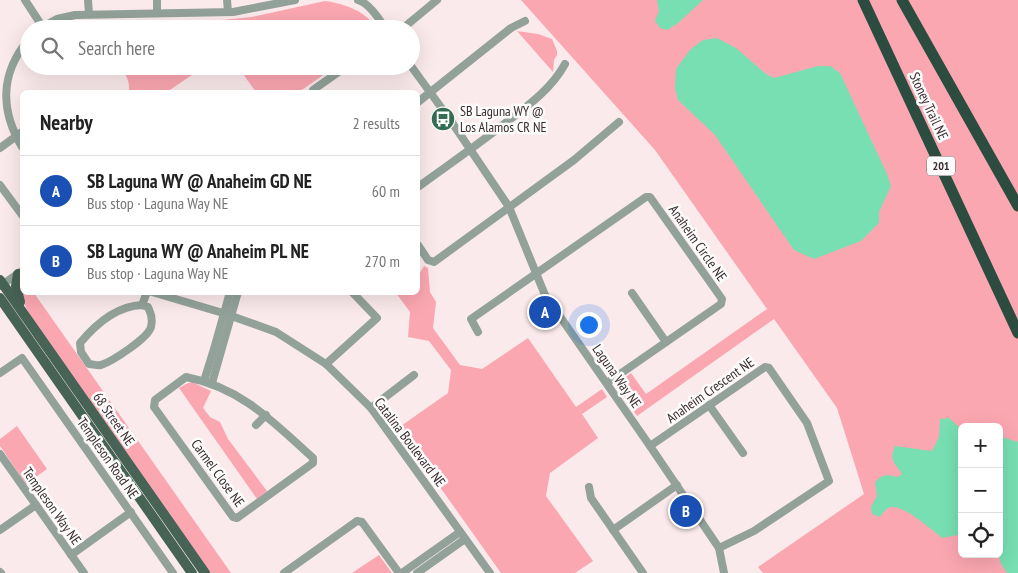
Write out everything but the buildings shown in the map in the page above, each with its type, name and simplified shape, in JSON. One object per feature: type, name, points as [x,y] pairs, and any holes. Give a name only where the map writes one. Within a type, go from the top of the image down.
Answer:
[{"type":"highway","name":"Stoney Trail NE","points":[[863,0],[1018,332]]},
{"type":"highway","name":"Stoney Trail NE","points":[[902,0],[1018,206]]},
{"type":"main road","points":[[20,272],[16,291],[25,315]]},
{"type":"main road","name":"68 Street NE","points":[[1,283],[205,573]]},
{"type":"main road","name":"68 Street NE","points":[[0,298],[192,573]]},
{"type":"street","points":[[25,0],[36,20]]},
{"type":"street","points":[[88,0],[89,14]]},
{"type":"street","points":[[157,0],[157,13]]},
{"type":"street","points":[[227,0],[228,12]]},
{"type":"street","points":[[55,20],[89,14],[228,12],[295,0]]},
{"type":"street","points":[[358,0],[363,2],[380,20]]},
{"type":"street","points":[[413,20],[437,0]]},
{"type":"street","points":[[420,101],[512,28],[525,20]]},
{"type":"street","points":[[0,148],[19,135],[5,108],[4,72],[20,50]]},
{"type":"street","points":[[420,185],[471,150],[521,111],[558,77],[565,64]]},
{"type":"street","points":[[313,90],[335,75]]},
{"type":"street","name":"Laguna Way NE","points":[[418,75],[432,92],[509,207],[548,301],[719,548],[724,573]]},
{"type":"street","points":[[420,248],[428,260],[434,262],[574,160],[619,122]]},
{"type":"street","points":[[0,185],[20,213]]},
{"type":"street","name":"Anaheim Circle NE","points":[[535,273],[646,197],[650,197],[722,299],[721,304],[606,383]]},
{"type":"street","points":[[1,283],[20,272]]},
{"type":"street","points":[[478,332],[471,319],[535,273]]},
{"type":"street","points":[[632,293],[666,342]]},
{"type":"street","points":[[145,306],[133,306],[115,313],[91,329],[80,343],[80,352],[89,364],[100,365],[136,344],[151,329],[152,318],[145,306],[147,295]]},
{"type":"street","points":[[145,306],[152,295]]},
{"type":"street","name":"Catalina Boulevard NE","points":[[160,295],[227,314],[276,332],[326,364],[371,408],[490,573]]},
{"type":"street","points":[[212,383],[222,352],[230,295]]},
{"type":"street","points":[[204,381],[227,314],[236,295]]},
{"type":"street","points":[[326,364],[377,318],[355,295]]},
{"type":"street","name":"Templeson Road NE","points":[[0,373],[22,358],[173,573]]},
{"type":"street","name":"Anaheim Crescent NE","points":[[650,446],[765,366],[769,368],[807,423],[829,481],[754,531],[719,548]]},
{"type":"street","points":[[371,408],[414,374]]},
{"type":"street","name":"Carmel Close NE","points":[[186,377],[204,381],[212,383],[252,404],[313,458],[313,463],[238,518],[232,517],[154,407],[155,400],[186,377]]},
{"type":"street","points":[[709,406],[743,454]]},
{"type":"street","points":[[256,425],[266,415]]},
{"type":"street","name":"Templeson Way NE","points":[[0,454],[84,573]]},
{"type":"street","points":[[613,530],[677,485]]},
{"type":"street","points":[[589,488],[591,498],[642,573]]},
{"type":"street","points":[[0,530],[36,505]]},
{"type":"street","points":[[72,555],[131,512]]},
{"type":"street","points":[[284,573],[357,521],[362,522],[400,573],[462,536]]},
{"type":"street","points":[[417,573],[462,536]]},
{"type":"shaded area","points":[[521,0],[1018,0],[1018,573],[763,573],[758,567],[864,494],[837,408],[774,319],[637,416],[618,388],[619,382],[631,373],[646,394],[767,309],[655,150]]},
{"type":"shaded area","points":[[657,0],[703,0],[677,24],[667,30],[660,28],[655,21],[659,11]]},
{"type":"shaded area","points":[[325,1],[354,9],[370,20],[222,20],[252,17]]},
{"type":"shaded area","points":[[517,31],[538,34],[552,39],[557,51],[553,72]]},
{"type":"shaded area","points":[[717,38],[736,48],[766,74],[774,78],[818,66],[830,66],[840,73],[891,186],[879,212],[879,223],[861,241],[814,259],[794,250],[715,135],[678,100],[675,88],[676,69],[690,50],[703,40]]},
{"type":"shaded area","points":[[125,75],[192,75],[170,90],[129,90]]},
{"type":"shaded area","points":[[244,75],[323,75],[302,90],[255,90]]},
{"type":"shaded area","points":[[424,266],[428,268],[430,292],[436,302],[433,328],[460,365],[482,369],[528,338],[576,407],[602,389],[607,397],[582,414],[598,438],[550,473],[546,496],[593,561],[575,573],[501,573],[398,428],[448,393],[451,370],[429,341],[408,337],[410,312],[397,295],[420,295],[420,273]]},
{"type":"shaded area","points":[[21,295],[35,295],[231,573],[209,573],[32,318]]},
{"type":"shaded area","points":[[192,382],[211,391],[203,408],[210,417],[220,422],[228,439],[267,491],[257,499],[179,388]]},
{"type":"shaded area","points":[[949,418],[958,426],[958,535],[942,538],[908,512],[893,507],[888,508],[880,517],[872,514],[871,507],[877,496],[875,483],[883,476],[898,477],[902,474],[892,458],[895,446],[932,451],[939,437],[940,419]]},
{"type":"shaded area","points":[[17,426],[47,469],[26,484],[0,446],[0,439]]},
{"type":"shaded area","points":[[1003,437],[1018,442],[1018,573],[1007,573],[1000,558],[1003,558]]},
{"type":"shaded area","points":[[379,555],[392,573],[352,573]]},
{"type":"place","name":"SB Laguna WY @ Los Alamos CR NE","points":[[443,119]]},
{"type":"place","name":"SB Laguna WY @ Anaheim GD NE","points":[[545,312]]},
{"type":"place","name":"SB Laguna WY @ Anaheim PL NE","points":[[686,511]]}]
